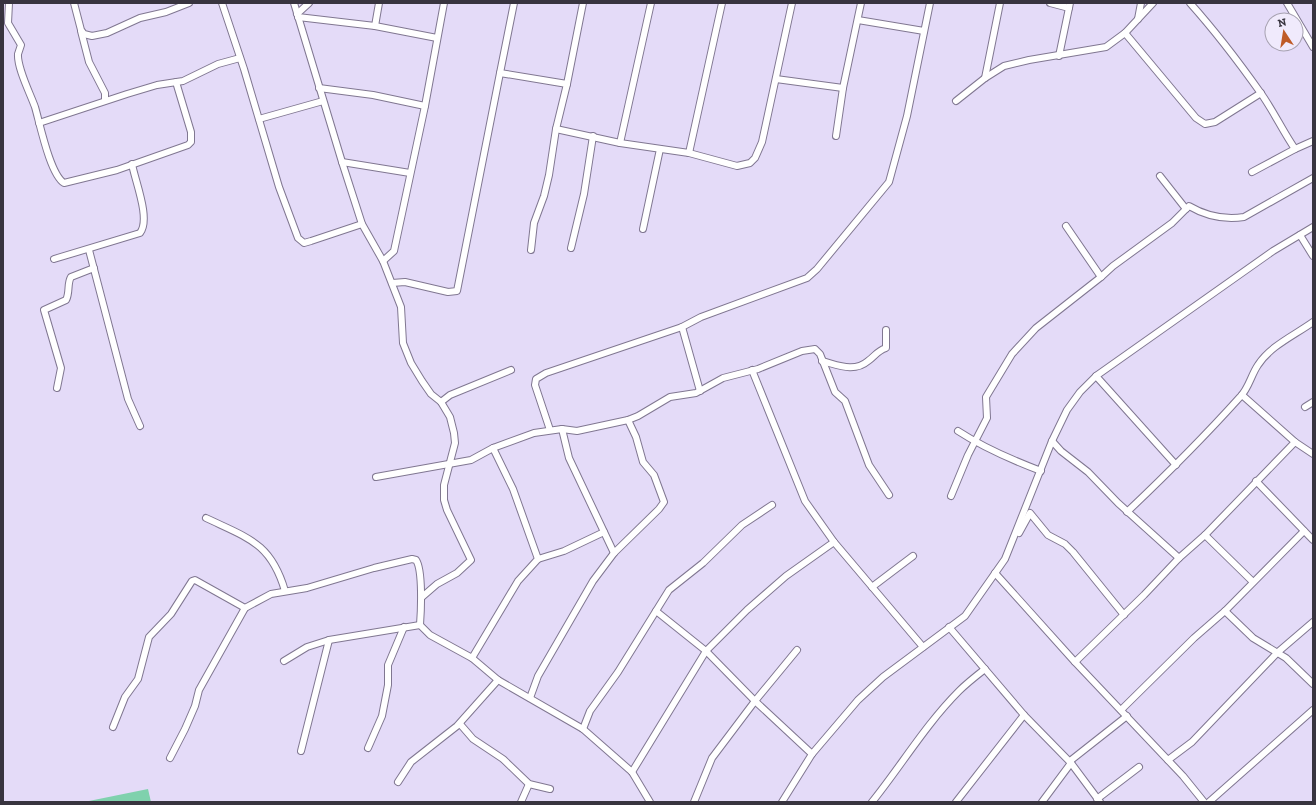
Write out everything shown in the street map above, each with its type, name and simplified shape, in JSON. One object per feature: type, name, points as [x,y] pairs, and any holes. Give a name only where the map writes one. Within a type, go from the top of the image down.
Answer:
[{"type":"street","points":[[9,3],[8,23],[22,45],[18,53],[20,62],[45,147],[58,177],[64,183],[117,170],[184,147],[191,142],[191,132],[176,82]]},
{"type":"street","points":[[74,3],[89,62],[105,93],[105,100]]},
{"type":"street","points":[[81,30],[84,34],[92,36],[107,33],[140,18],[166,12],[190,3]]},
{"type":"street","points":[[222,3],[279,187],[298,238],[304,243],[362,224]]},
{"type":"street","points":[[294,3],[362,224],[383,261],[401,307],[403,343],[411,363],[422,381],[431,394],[441,402],[450,417],[454,432],[455,443],[448,464],[444,486],[444,500],[447,510],[471,560],[457,573],[437,584],[422,597]]},
{"type":"street","points":[[298,16],[309,3]]},
{"type":"street","points":[[375,26],[379,3]]},
{"type":"street","points":[[383,261],[394,251],[425,106],[444,3]]},
{"type":"street","points":[[392,283],[405,282],[452,293],[457,291],[514,3]]},
{"type":"street","points":[[531,250],[534,223],[544,196],[549,175],[556,128],[567,84],[583,3]]},
{"type":"street","points":[[620,143],[651,3]]},
{"type":"street","points":[[690,153],[722,3]]},
{"type":"street","points":[[556,128],[620,143],[690,153],[737,166],[750,163],[755,158],[762,142],[792,3]]},
{"type":"street","points":[[836,136],[843,88],[861,3]]},
{"type":"street","points":[[550,430],[535,385],[536,379],[546,373],[682,327],[701,317],[807,278],[817,269],[889,182],[907,116],[930,3]]},
{"type":"street","points":[[985,78],[1000,3]]},
{"type":"street","points":[[1050,3],[1069,5],[1058,56]]},
{"type":"street","points":[[1138,19],[1141,3]]},
{"type":"street","points":[[956,101],[985,78],[1004,66],[1029,60],[1106,47],[1125,33],[1153,3]]},
{"type":"street","points":[[1190,3],[1215,31],[1261,92],[1295,149]]},
{"type":"street","points":[[1287,3],[1313,47]]},
{"type":"street","points":[[298,16],[375,26],[437,38]]},
{"type":"street","points":[[858,20],[924,31]]},
{"type":"street","points":[[1125,33],[1196,118],[1205,124],[1215,122],[1261,92]]},
{"type":"street","points":[[39,123],[105,100],[158,85],[183,81],[218,64],[240,58]]},
{"type":"street","points":[[500,73],[567,84]]},
{"type":"street","points":[[776,78],[843,88]]},
{"type":"street","points":[[320,88],[373,95],[425,106]]},
{"type":"street","points":[[259,119],[323,101]]},
{"type":"street","points":[[571,248],[584,194],[593,136]]},
{"type":"street","points":[[1252,172],[1313,141]]},
{"type":"street","points":[[642,229],[660,149]]},
{"type":"street","points":[[342,162],[410,172]]},
{"type":"street","points":[[54,259],[89,250],[140,233],[143,229],[145,215],[132,164]]},
{"type":"street","points":[[1160,176],[1186,208]]},
{"type":"street","points":[[951,496],[968,455],[987,418],[986,397],[1012,354],[1036,328],[1113,266],[1177,218],[1189,206],[1203,214],[1234,218],[1244,217],[1313,178]]},
{"type":"street","points":[[1066,226],[1101,277]]},
{"type":"street","points":[[1006,559],[1052,441],[1067,410],[1080,392],[1096,376],[1273,251],[1313,227]]},
{"type":"street","points":[[1300,235],[1313,256]]},
{"type":"street","points":[[89,250],[128,399],[140,426]]},
{"type":"street","points":[[57,388],[61,368],[44,310],[66,300],[69,296],[69,280],[71,277],[94,268]]},
{"type":"street","points":[[1127,512],[1176,465],[1242,395],[1258,366],[1272,350],[1313,322]]},
{"type":"street","points":[[682,327],[700,391]]},
{"type":"street","points":[[822,361],[844,368],[866,363],[878,351],[886,348],[886,330]]},
{"type":"street","points":[[376,477],[471,460],[493,448],[534,432],[562,429],[577,431],[628,420],[638,416],[670,397],[700,391],[719,380],[758,369],[802,351],[816,349],[820,354],[835,392],[845,401],[870,465],[889,495]]},
{"type":"street","points":[[441,402],[450,395],[511,370]]},
{"type":"street","points":[[752,370],[805,501],[834,542],[923,647]]},
{"type":"street","points":[[1096,376],[1176,465]]},
{"type":"street","points":[[1242,395],[1295,442],[1313,454]]},
{"type":"street","points":[[1305,407],[1313,402]]},
{"type":"street","points":[[530,698],[538,676],[593,581],[614,553],[659,509],[664,502],[654,475],[642,462],[636,438],[628,420]]},
{"type":"street","points":[[562,429],[569,458],[614,553]]},
{"type":"street","points":[[958,431],[975,442],[1010,459],[1041,471]]},
{"type":"street","points":[[1052,441],[1088,472],[1127,512],[1179,558]]},
{"type":"street","points":[[1075,662],[1124,615],[1179,558],[1205,535],[1295,442]]},
{"type":"street","points":[[493,448],[513,489],[538,559]]},
{"type":"street","points":[[1256,481],[1313,540]]},
{"type":"street","points":[[583,729],[590,712],[618,672],[666,594],[677,583],[703,563],[742,525],[772,505]]},
{"type":"street","points":[[782,802],[812,754],[858,700],[883,677],[949,626],[965,616],[1006,559],[1030,513],[1048,535],[1065,544],[1124,615]]},
{"type":"street","points":[[206,518],[242,534],[266,551],[279,571],[285,591]]},
{"type":"street","points":[[1121,710],[1194,638],[1225,611],[1304,531]]},
{"type":"street","points":[[472,658],[518,581],[538,559],[564,551],[604,532]]},
{"type":"street","points":[[1205,535],[1253,582]]},
{"type":"street","points":[[632,772],[706,651],[746,610],[786,576],[834,542]]},
{"type":"street","points":[[872,587],[913,556]]},
{"type":"street","points":[[170,758],[195,706],[199,690],[245,608],[271,594],[307,588],[374,568],[412,559],[416,560],[419,566],[422,597],[420,625],[430,635],[472,658],[498,680],[583,729],[632,772],[650,802]]},
{"type":"street","points":[[995,573],[1075,662],[1168,760],[1204,802]]},
{"type":"street","points":[[113,727],[125,697],[138,679],[149,637],[171,614],[192,581],[195,580],[245,608]]},
{"type":"street","points":[[656,611],[706,651],[755,701],[812,754]]},
{"type":"street","points":[[1225,611],[1254,638],[1278,652],[1313,684]]},
{"type":"street","points":[[1168,760],[1192,742],[1214,721],[1278,652],[1313,622]]},
{"type":"street","points":[[284,661],[307,647],[329,640],[420,625]]},
{"type":"street","points":[[949,626],[1024,715],[1070,762],[1098,800],[1139,767]]},
{"type":"street","points":[[368,748],[382,716],[388,685],[388,664],[404,627]]},
{"type":"street","points":[[301,751],[329,640]]},
{"type":"street","points":[[694,802],[712,758],[755,701],[797,650]]},
{"type":"street","points":[[872,802],[906,759],[936,717],[959,691],[985,669]]},
{"type":"street","points":[[398,782],[411,762],[460,724],[498,680]]},
{"type":"street","points":[[1209,802],[1313,710]]},
{"type":"street","points":[[956,802],[1024,715]]},
{"type":"street","points":[[1042,802],[1070,762],[1127,716]]},
{"type":"street","points":[[460,724],[473,739],[495,753],[529,784],[550,789]]},
{"type":"street","points":[[521,802],[529,784]]},
{"type":"green space","points":[[148,789],[151,802],[84,802]]}]
